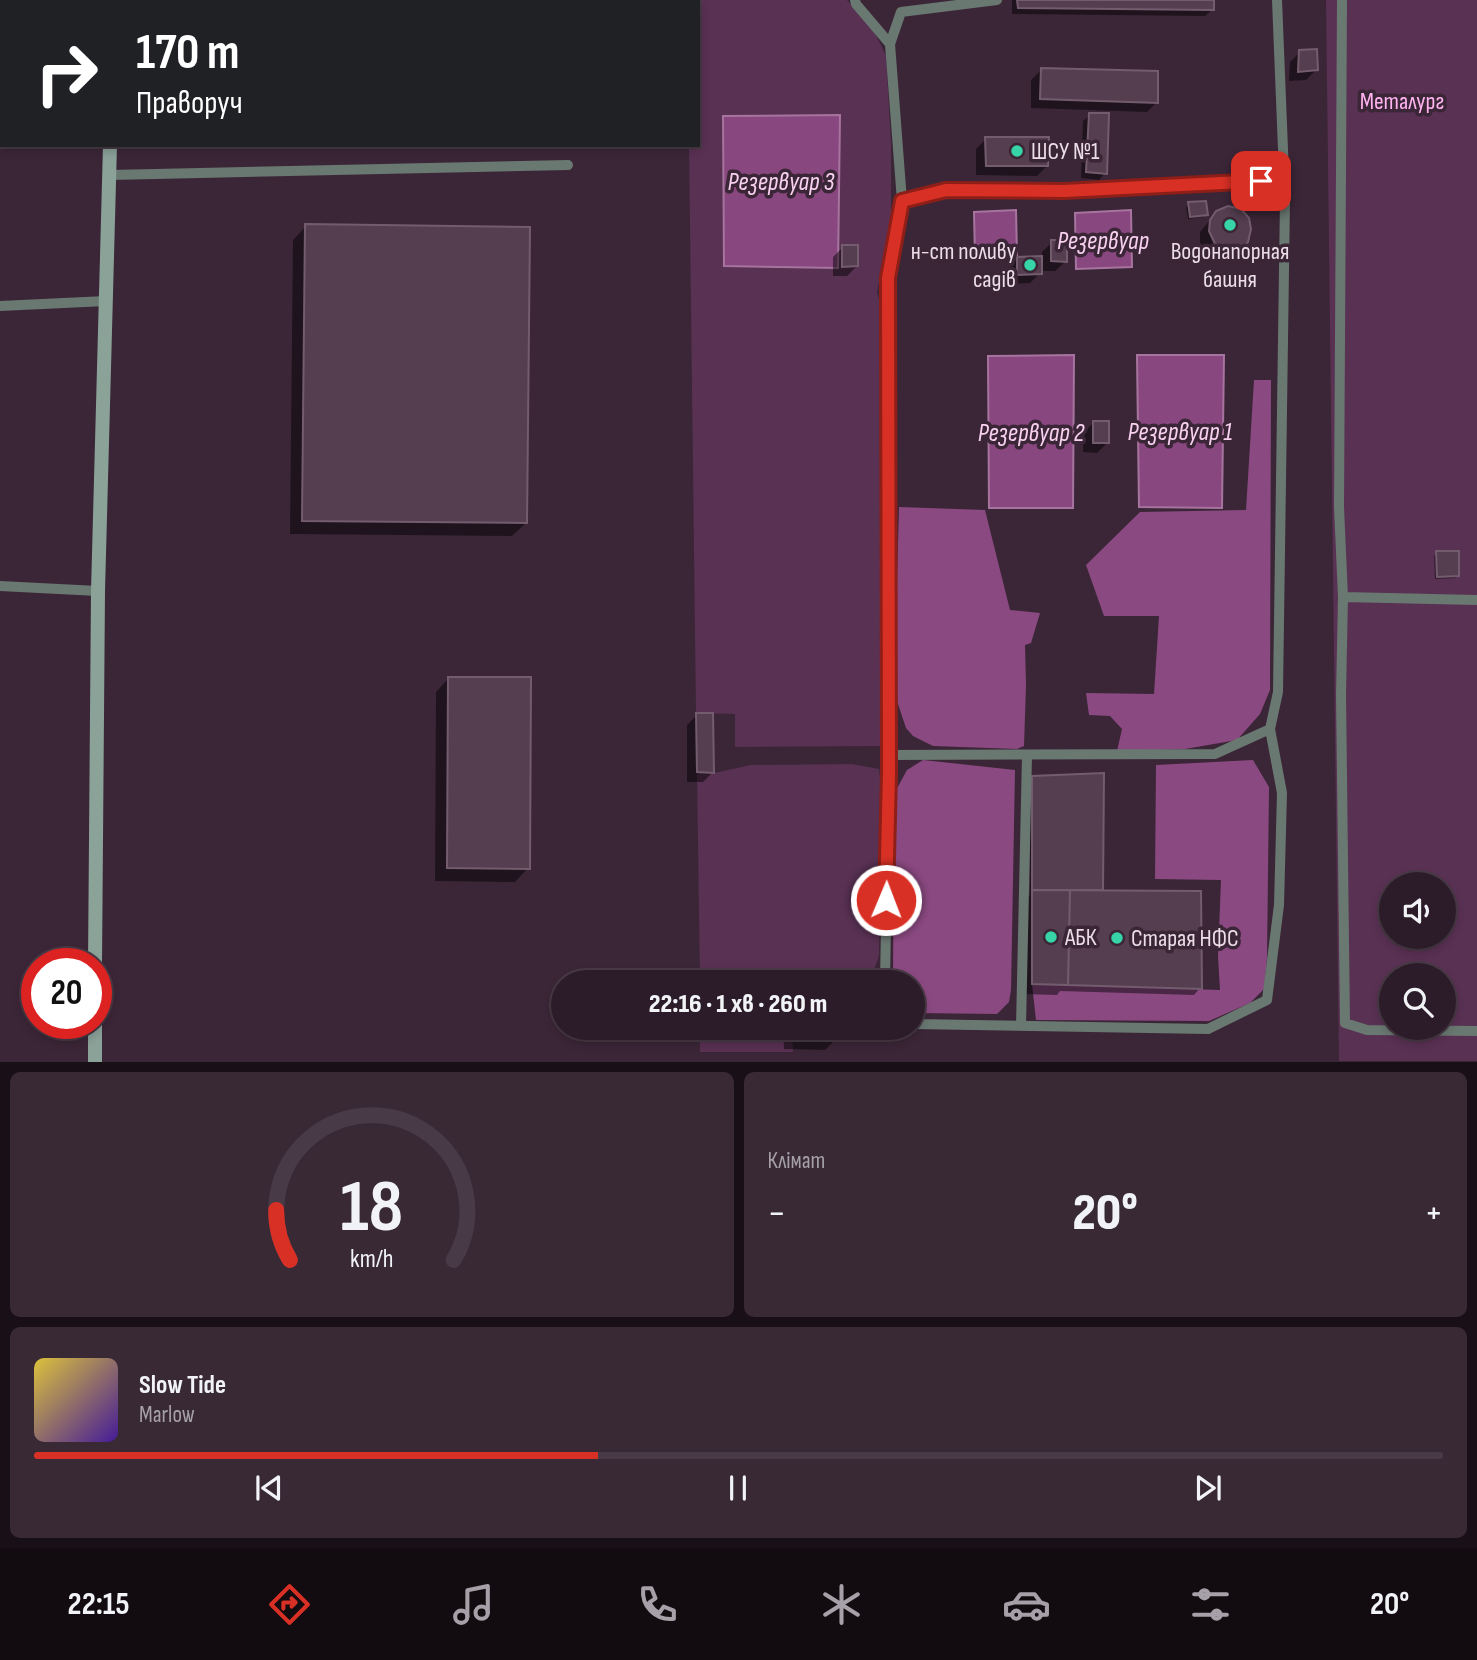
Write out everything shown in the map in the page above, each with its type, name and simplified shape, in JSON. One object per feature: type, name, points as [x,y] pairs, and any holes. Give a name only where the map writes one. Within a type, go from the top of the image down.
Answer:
[{"type":"main road","points":[[95,948],[98,592],[110,147]]},
{"type":"main road","points":[[95,1039],[95,1062]]},
{"type":"lane","points":[[855,0],[890,44]]},
{"type":"lane","points":[[885,970],[889,755],[888,278],[902,201],[890,44],[901,12],[997,0]]},
{"type":"lane","points":[[925,1024],[1208,1029],[1267,1000],[1279,905],[1282,793],[1269,729],[1278,692],[1285,180],[1277,0]]},
{"type":"lane","points":[[1342,0],[1339,508],[1343,597],[1341,708],[1345,1023],[1367,1030],[1477,1031]]},
{"type":"lane","points":[[110,174],[568,165]]},
{"type":"lane","points":[[902,201],[946,190],[1064,191],[1285,180]]},
{"type":"lane","points":[[0,306],[106,301]]},
{"type":"lane","points":[[0,586],[98,592]]},
{"type":"lane","points":[[1343,597],[1477,600]]},
{"type":"lane","points":[[889,755],[1215,754],[1269,729]]},
{"type":"lane","points":[[1021,1026],[1027,755]]},
{"type":"green space","points":[[700,0],[847,0],[876,35],[886,56],[891,144],[891,223],[877,292],[883,316],[882,746],[735,747],[735,714],[696,713],[689,147],[700,147]]},
{"type":"green space","name":"Металург","points":[[1326,0],[1477,0],[1477,1061],[1339,1061]]},
{"type":"green space","points":[[852,764],[879,769],[882,794],[879,955],[873,970],[700,970],[697,772],[714,773],[751,765]]},
{"type":"green space","points":[[700,1040],[793,1040],[793,1052],[700,1052]]},
{"type":"shaded area","points":[[1254,380],[1271,380],[1270,690],[1260,714],[1237,740],[1185,749],[1117,751],[1122,729],[1110,716],[1089,715],[1086,693],[1154,694],[1159,616],[1104,616],[1086,565],[1140,512],[1246,510]]},
{"type":"shaded area","points":[[899,507],[985,510],[1010,610],[1040,613],[1031,643],[1025,645],[1024,746],[1017,749],[933,746],[913,736],[906,728],[897,701]]},
{"type":"shaded area","points":[[923,760],[1015,770],[1011,990],[1009,1002],[997,1014],[925,1013],[925,970],[893,970],[894,794],[907,770]]},
{"type":"shaded area","points":[[1253,760],[1269,787],[1267,958],[1264,989],[1250,1003],[1209,1021],[1036,1020],[1032,984],[1220,990],[1218,957],[1221,880],[1155,879],[1156,765]]},
{"type":"water","name":"Резервуар 3","points":[[840,115],[838,268],[724,266],[723,116]]},
{"type":"water","name":"Резервуар","points":[[1016,210],[1017,257],[975,258],[974,212]]},
{"type":"water","name":"Резервуар","points":[[1131,210],[1132,267],[1076,269],[1075,213]]},
{"type":"water","name":"Резервуар 2","points":[[1074,355],[1073,508],[989,508],[988,356]]},
{"type":"water","name":"Резервуар 1","points":[[1137,355],[1224,355],[1222,508],[1139,507]]},
{"type":"building","points":[[1017,0],[1214,0],[1214,10],[1018,8]]},
{"type":"building","points":[[1317,49],[1318,70],[1298,72],[1299,50]]},
{"type":"building","points":[[1041,68],[1158,71],[1158,103],[1040,99]]},
{"type":"building","points":[[1089,113],[1109,113],[1107,174],[1086,172]]},
{"type":"building","name":"ШСУ №1","points":[[985,137],[1049,137],[1048,166],[986,166]]},
{"type":"building","points":[[1206,201],[1208,215],[1190,217],[1188,202]]},
{"type":"building","name":"Водонапорная башня","points":[[1228,206],[1241,209],[1249,218],[1251,229],[1248,242],[1243,248],[1232,251],[1215,244],[1209,231],[1210,220],[1216,211]]},
{"type":"building","points":[[305,224],[530,227],[527,523],[302,521]]},
{"type":"building","points":[[1051,240],[1067,240],[1067,262],[1051,261]]},
{"type":"building","points":[[842,245],[858,245],[858,266],[842,267]]},
{"type":"building","name":"н-ст поливу садів","points":[[1042,256],[1042,274],[1017,275],[1017,257]]},
{"type":"building","points":[[1093,421],[1109,421],[1109,443],[1093,443]]},
{"type":"building","points":[[1436,551],[1459,551],[1459,576],[1437,577]]},
{"type":"building","points":[[448,677],[531,677],[530,869],[447,868]]},
{"type":"building","points":[[696,713],[713,713],[714,773],[697,772]]},
{"type":"building","points":[[1104,773],[1103,890],[1032,890],[1032,776]]},
{"type":"building","name":"Старая НФС","points":[[1032,890],[1201,891],[1202,989],[1032,984]]},
{"type":"building","name":"АБК","points":[[1032,890],[1070,890],[1068,985],[1032,984]]},
{"type":"place","name":"ШСУ №1","points":[[1017,151]]},
{"type":"place","name":"Водонапорная башня","points":[[1230,225]]},
{"type":"place","name":"н-ст поливу садів","points":[[1030,265]]},
{"type":"place","name":"АБК","points":[[1051,937]]},
{"type":"place","name":"Старая НФС","points":[[1117,938]]},
{"type":"route","points":[[886,900],[889,773],[888,278],[902,201],[946,190],[1064,191],[1261,181]]}]
